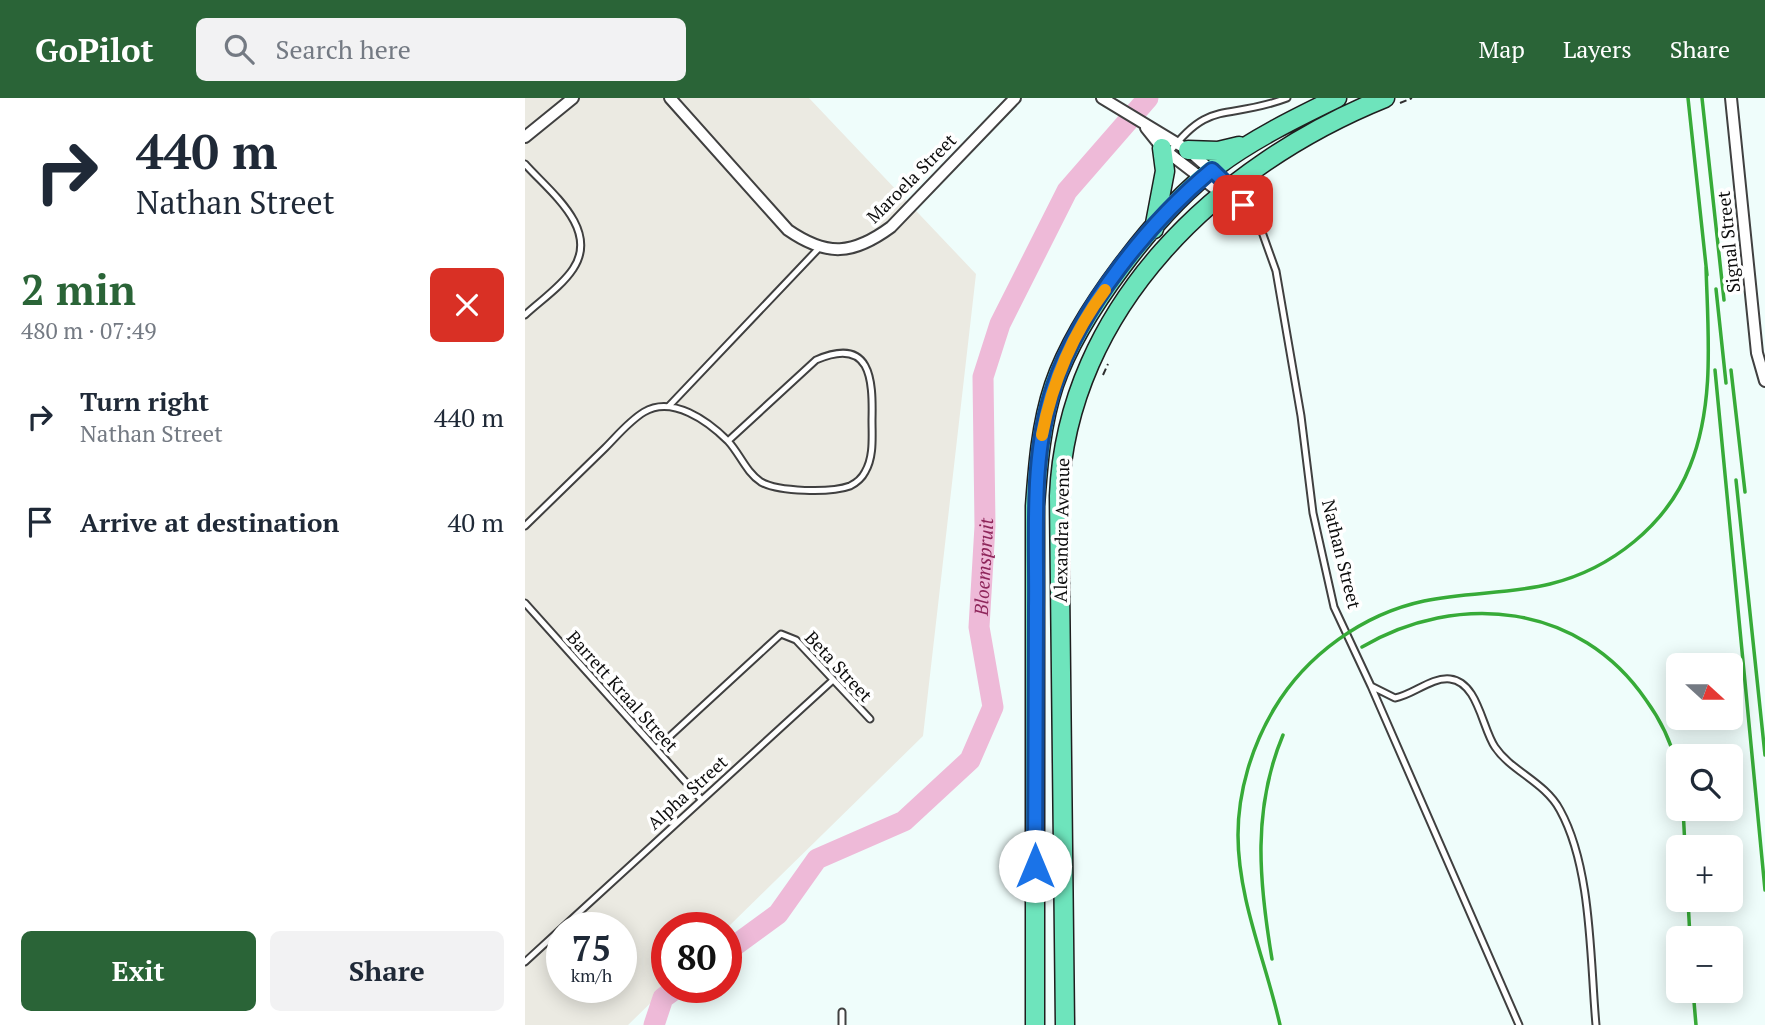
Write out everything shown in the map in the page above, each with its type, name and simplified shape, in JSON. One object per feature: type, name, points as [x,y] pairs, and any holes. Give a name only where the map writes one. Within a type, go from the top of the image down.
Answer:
[{"type":"highway","name":"Alexandra Avenue","points":[[1035,1025],[1035,506],[1041,439],[1054,385],[1076,338],[1101,295],[1154,229],[1207,175],[1259,139],[1336,98]]},
{"type":"highway","name":"Alexandra Avenue","points":[[1065,1025],[1059,496],[1063,444],[1083,376],[1119,307],[1166,248],[1226,191],[1308,134],[1387,102]]},
{"type":"highway","points":[[1154,229],[1165,171],[1174,148],[1218,152],[1259,139]]},
{"type":"street","points":[[525,137],[573,98]]},
{"type":"street","name":"Maroela Street","points":[[670,98],[788,230],[820,247],[835,250],[855,248],[871,242],[897,220],[1015,98]]},
{"type":"street","name":"Nathan Street","points":[[1102,98],[1174,148],[1226,191]]},
{"type":"street","name":"Signal Street","points":[[1731,98],[1757,354],[1765,381]]},
{"type":"street","name":"Nathan Street","points":[[1174,148],[1207,175]]},
{"type":"lane","points":[[1174,148],[1191,121],[1205,111],[1260,106],[1287,98]]},
{"type":"lane","points":[[525,164],[576,221],[582,243],[574,267],[525,315]]},
{"type":"lane","name":"Nathan Street","points":[[1226,191],[1243,205]]},
{"type":"lane","name":"Nathan Street","points":[[1226,191],[1243,205],[1262,232],[1270,250],[1301,416],[1311,505],[1334,607],[1519,1025]]},
{"type":"lane","points":[[669,406],[820,247]]},
{"type":"lane","points":[[525,526],[632,421],[645,411],[669,406],[691,415],[727,441],[751,474],[769,485],[789,490],[848,487],[866,471],[871,454],[873,386],[870,371],[852,356],[829,355],[816,360],[727,441]]},
{"type":"lane","name":"Barrett Kraal Street","points":[[525,603],[700,798]]},
{"type":"lane","name":"Beta Street","points":[[656,749],[776,636],[786,634],[796,640],[870,719]]},
{"type":"lane","points":[[1370,686],[1395,698],[1444,679],[1461,683],[1473,697],[1496,749],[1530,776],[1560,810],[1577,860],[1584,894],[1596,1025]]},
{"type":"lane","name":"Alpha Street","points":[[579,912],[700,798],[833,680]]},
{"type":"lane","name":"Alpha Street","points":[[525,962],[546,943]]},
{"type":"lane","points":[[842,1012],[842,1025]]},
{"type":"path","points":[[1387,102],[1412,98]]},
{"type":"path","points":[[1214,222],[1243,205],[1262,181]]},
{"type":"path","points":[[1099,383],[1109,360]]},
{"type":"shaded area","points":[[525,98],[809,98],[976,274],[923,736],[742,913],[651,912],[651,1003],[628,1025],[525,1025]]},
{"type":"waterway","name":"Bloemspruit","points":[[742,940],[778,914],[817,859],[904,821],[970,760],[993,707],[979,627],[985,526],[983,377],[1000,324],[1067,191],[1148,98]]},
{"type":"waterway","name":"Bloemspruit","points":[[654,1025],[661,1003]]},
{"type":"railway","points":[[1688,98],[1707,275]]},
{"type":"railway","points":[[1702,98],[1724,300]]},
{"type":"railway","points":[[1280,1025],[1248,907],[1239,859],[1238,835],[1248,769],[1259,738],[1274,709],[1287,689],[1319,655],[1338,640],[1379,616],[1424,601],[1535,587],[1573,577],[1615,556],[1652,525],[1680,487],[1698,442],[1707,393],[1706,267]]},
{"type":"railway","points":[[1716,289],[1726,383]]},
{"type":"railway","points":[[1715,370],[1765,890]]},
{"type":"railway","points":[[1731,370],[1745,492]]},
{"type":"railway","points":[[1736,480],[1765,755]]},
{"type":"railway","points":[[1362,647],[1399,629],[1438,618],[1477,614],[1515,616],[1552,626],[1587,643],[1619,668],[1646,700],[1670,744]]},
{"type":"railway","points":[[1272,959],[1262,874],[1262,818],[1266,790],[1283,735]]},
{"type":"railway","points":[[1684,821],[1684,835]]},
{"type":"railway","points":[[1689,912],[1689,926]]},
{"type":"railway","points":[[1694,1003],[1696,1025]]},
{"type":"slow traffic","points":[[1042,435],[1046,411],[1064,360],[1105,290]]},
{"type":"route","points":[[1035,866],[1035,506],[1041,439],[1054,385],[1064,360],[1101,295],[1154,229],[1202,179],[1212,170],[1238,195],[1243,205]]}]
